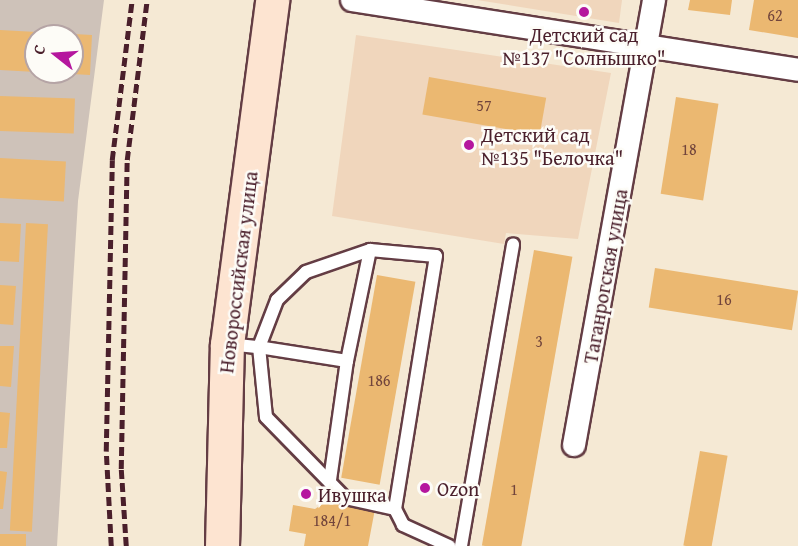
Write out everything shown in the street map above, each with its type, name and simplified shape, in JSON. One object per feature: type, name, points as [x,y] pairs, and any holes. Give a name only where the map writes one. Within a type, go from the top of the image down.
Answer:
[{"type":"main road","name":"Новороссийская улица","points":[[222,546],[227,344],[272,0]]},
{"type":"street","points":[[352,0],[798,70]]},
{"type":"street","name":"Таганрогская улица","points":[[574,445],[654,0]]},
{"type":"lane","points":[[461,546],[513,244]]},
{"type":"lane","points":[[330,480],[347,361],[370,250]]},
{"type":"lane","points":[[395,510],[345,498],[330,480],[266,417],[259,347],[277,300],[306,272],[370,250],[436,256],[395,510],[403,525],[449,546]]},
{"type":"lane","points":[[227,344],[347,361]]},
{"type":"shaded area","points":[[0,0],[104,0],[78,201],[57,546],[0,546]]},
{"type":"shaded area","name":"Детский сад №137 \"Солнышко\"","points":[[477,0],[622,0],[619,23]]},
{"type":"shaded area","name":"Детский сад №135 \"Белочка\"","points":[[356,35],[611,73],[578,239],[506,233],[504,244],[332,216]]},
{"type":"building","points":[[690,0],[732,0],[730,15],[688,10]]},
{"type":"building","points":[[754,0],[798,0],[798,38],[749,30]]},
{"type":"building","points":[[0,30],[24,31],[24,71],[0,70]]},
{"type":"building","points":[[84,35],[92,35],[90,75],[84,75]]},
{"type":"building","points":[[429,77],[546,98],[540,135],[422,114]]},
{"type":"building","points":[[0,96],[75,99],[74,134],[0,131]]},
{"type":"building","points":[[676,97],[718,104],[703,201],[661,194]]},
{"type":"building","points":[[0,158],[66,161],[64,201],[0,198]]},
{"type":"building","points":[[0,223],[21,224],[19,262],[0,261]]},
{"type":"building","points":[[26,223],[48,224],[32,532],[10,531]]},
{"type":"building","points":[[534,250],[572,257],[521,546],[482,545]]},
{"type":"building","points":[[655,268],[798,291],[792,330],[649,308]]},
{"type":"building","points":[[377,275],[415,282],[380,485],[341,478]]},
{"type":"building","points":[[0,285],[16,286],[13,325],[0,324]]},
{"type":"building","points":[[0,346],[14,346],[11,387],[0,386]]},
{"type":"building","points":[[0,412],[10,413],[7,448],[0,448]]},
{"type":"building","points":[[700,451],[728,456],[712,546],[683,546]]},
{"type":"building","points":[[0,471],[7,472],[3,509],[0,509]]},
{"type":"building","points":[[327,501],[375,509],[368,546],[304,546],[306,534],[289,531],[293,505],[315,509]]},
{"type":"building","points":[[0,534],[26,534],[26,546],[0,546]]},
{"type":"railway","points":[[111,546],[106,451],[112,160],[132,0]]},
{"type":"railway","points":[[126,546],[121,469],[127,160],[147,0]]},
{"type":"place","name":"Детский сад №137 \"Солнышко\"","points":[[584,12]]},
{"type":"place","name":"Детский сад №135 \"Белочка\"","points":[[469,145]]},
{"type":"place","name":"Ozon","points":[[425,488]]},
{"type":"place","name":"Ивушка","points":[[306,494]]}]
